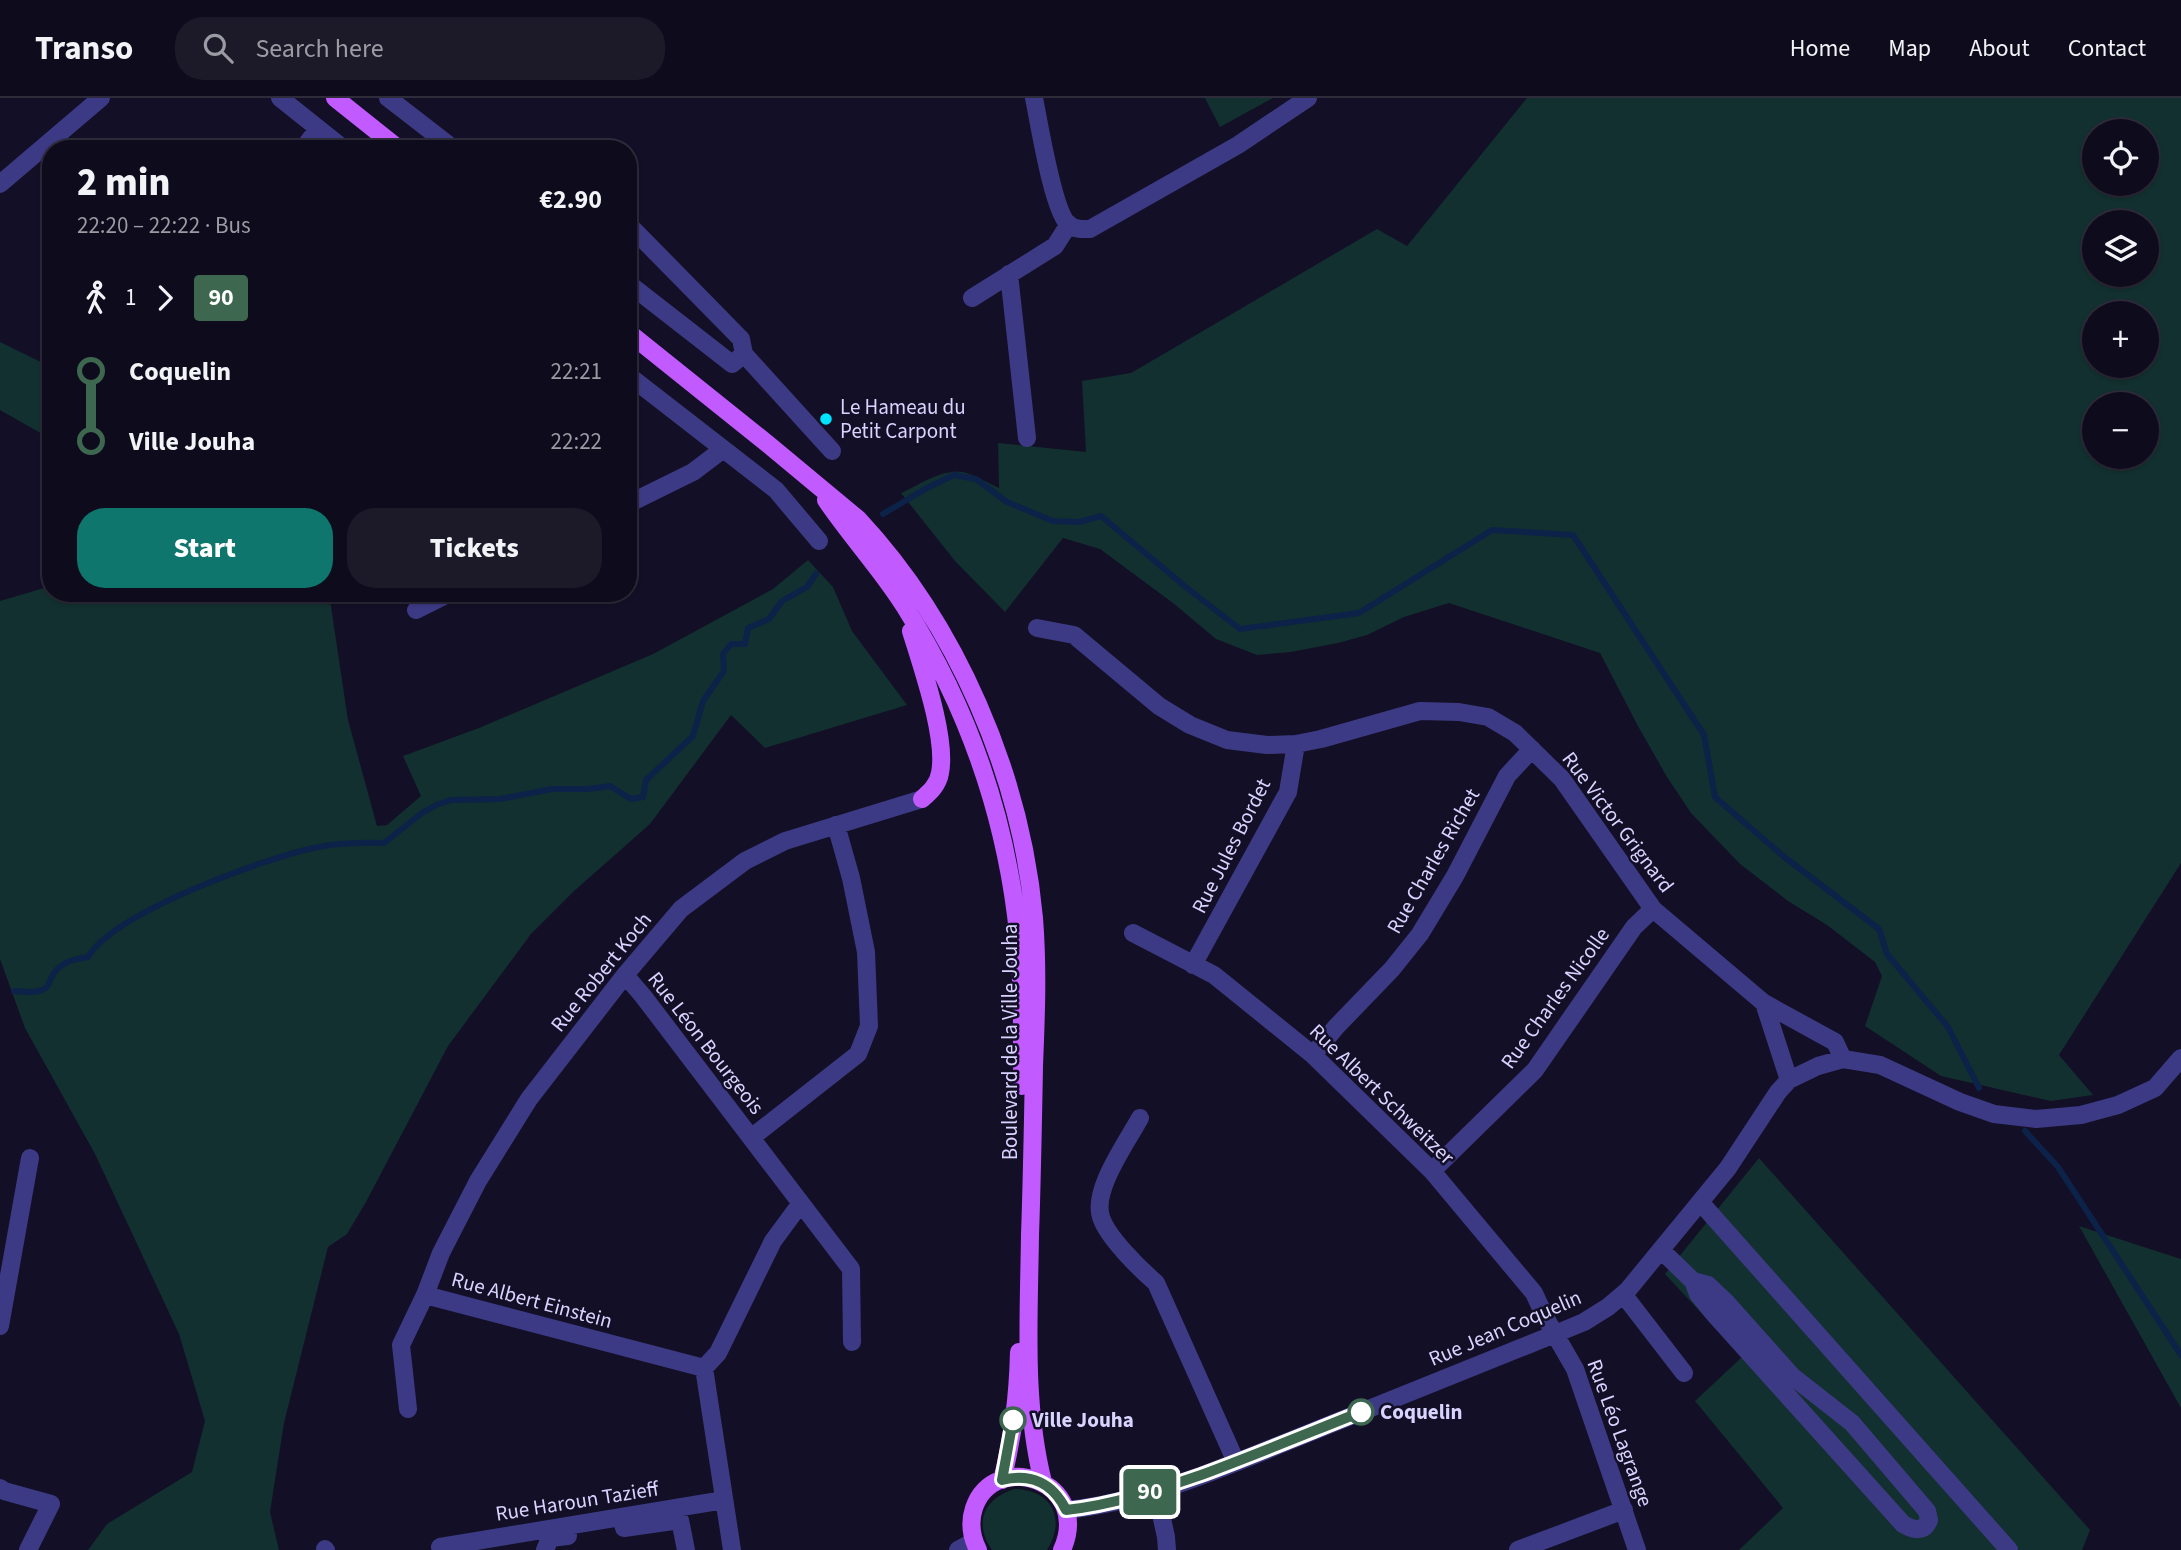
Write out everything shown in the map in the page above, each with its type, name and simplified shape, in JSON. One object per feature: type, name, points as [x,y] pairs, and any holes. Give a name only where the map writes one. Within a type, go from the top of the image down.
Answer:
[{"type":"main road","points":[[335,98],[388,140]]},
{"type":"main road","points":[[637,339],[813,481],[854,526]]},
{"type":"main road","name":"Boulevard de la Ville Jouha","points":[[854,526],[931,651],[976,747],[1001,835],[1016,918],[1022,1063],[1020,1325],[1018,1389],[1002,1480]]},
{"type":"main road","name":"Boulevard de la Ville Jouha","points":[[854,526],[919,595],[948,643],[995,747],[1022,838],[1034,917],[1036,951],[1037,1009],[1028,1325],[1031,1388],[1038,1460],[1043,1482]]},
{"type":"main road","points":[[903,604],[941,741],[940,774],[933,790],[922,799]]},
{"type":"main road","points":[[970,1547],[975,1504],[991,1486],[1016,1476],[1043,1482],[1061,1498],[1069,1524],[1062,1550]]},
{"type":"street","points":[[52,140],[101,98]]},
{"type":"street","points":[[280,98],[332,140]]},
{"type":"street","points":[[387,98],[442,140]]},
{"type":"street","points":[[1034,98],[1056,197],[1063,216],[1069,224],[1078,229],[1090,229],[1238,145],[1308,98]]},
{"type":"street","points":[[310,140],[318,129]]},
{"type":"street","points":[[0,184],[42,148]]},
{"type":"street","points":[[972,298],[1055,246],[1069,224]]},
{"type":"street","points":[[637,233],[741,339],[744,354],[832,451]]},
{"type":"street","points":[[1009,274],[1027,438]]},
{"type":"street","points":[[637,290],[732,364],[744,354]]},
{"type":"street","points":[[637,382],[776,491],[819,541]]},
{"type":"street","points":[[637,500],[693,472],[722,450]]},
{"type":"street","points":[[416,610],[432,602]]},
{"type":"street","name":"Rue Victor Grignard","points":[[1037,628],[1074,635],[1159,706],[1191,725],[1227,740],[1266,745],[1296,744],[1420,711],[1459,712],[1488,717],[1515,733],[1562,779],[1653,909],[1764,1003],[1835,1042],[1843,1059]]},
{"type":"street","name":"Rue Jules Bordet","points":[[1193,965],[1288,792],[1296,744]]},
{"type":"street","name":"Rue Charles Richet","points":[[1313,1055],[1392,969],[1420,934],[1455,876],[1507,776],[1532,749]]},
{"type":"street","name":"Rue Robert Koch","points":[[425,1295],[441,1253],[478,1181],[529,1100],[625,975],[681,909],[746,861],[785,841],[922,799]]},
{"type":"street","points":[[751,1138],[858,1054],[869,1026],[866,952],[851,878],[836,825]]},
{"type":"street","name":"Rue Charles Nicolle","points":[[1432,1171],[1535,1070],[1634,927],[1653,909]]},
{"type":"street","name":"Rue Albert Schweitzer","points":[[1133,933],[1214,975],[1313,1055],[1432,1171],[1534,1293],[1555,1334]]},
{"type":"street","name":"Rue Léon Bourgeois","points":[[625,975],[851,1269],[852,1342]]},
{"type":"street","points":[[1764,1003],[1789,1080]]},
{"type":"street","name":"Rue Jean Coquelin","points":[[1066,1510],[1086,1508],[1156,1491],[1236,1462],[1584,1322],[1623,1294],[1701,1203],[1728,1168],[1778,1092],[1789,1080],[1818,1066],[1843,1059],[1880,1065],[1960,1102],[1994,1114],[2024,1119],[2081,1115],[2118,1105],[2155,1088],[2181,1058]]},
{"type":"street","points":[[1140,1118],[1107,1178],[1100,1202],[1101,1217],[1135,1265],[1156,1283],[1236,1462]]},
{"type":"street","points":[[0,1326],[30,1158]]},
{"type":"street","points":[[732,1550],[704,1368],[718,1353],[773,1241],[801,1203]]},
{"type":"street","points":[[1701,1203],[2009,1550]]},
{"type":"street","points":[[1661,1250],[1693,1281],[1698,1294],[1715,1315],[1903,1524],[1913,1530],[1927,1526],[1927,1511],[1852,1423],[1792,1376],[1708,1285],[1693,1281]]},
{"type":"street","points":[[1623,1294],[1684,1373]]},
{"type":"street","name":"Rue Albert Einstein","points":[[408,1409],[401,1345],[425,1295],[704,1368]]},
{"type":"street","name":"Rue Léo Lagrange","points":[[1555,1334],[1575,1369],[1637,1550]]},
{"type":"street","points":[[0,1488],[51,1504],[28,1550]]},
{"type":"street","points":[[1156,1491],[1167,1550]]},
{"type":"street","name":"Rue Haroun Tazieff","points":[[441,1550],[440,1547],[724,1500]]},
{"type":"street","points":[[1518,1550],[1624,1510]]},
{"type":"street","points":[[544,1550],[550,1538],[680,1520],[686,1550]]},
{"type":"green space","points":[[1205,98],[1273,98],[1220,127]]},
{"type":"green space","points":[[1527,98],[2181,98],[2181,863],[2059,1055],[2093,1095],[2051,1101],[1941,1076],[1865,1026],[1882,976],[1875,962],[1740,864],[1691,813],[1639,728],[1600,653],[1449,603],[1404,617],[1367,635],[1338,643],[1257,655],[1216,639],[1100,549],[1063,538],[1005,612],[955,561],[901,493],[939,475],[955,471],[972,475],[999,488],[998,443],[1086,452],[1082,381],[1131,373],[1377,229],[1407,246]]},
{"type":"green space","points":[[0,342],[42,363],[42,434],[0,410]]},
{"type":"green space","points":[[808,560],[833,587],[852,631],[907,705],[765,748],[731,715],[650,824],[573,892],[531,934],[448,1046],[347,1234],[328,1247],[284,1423],[270,1512],[279,1550],[88,1550],[107,1524],[192,1472],[205,1421],[179,1334],[95,1154],[25,1028],[0,959],[0,601],[42,589],[42,602],[330,602],[348,720],[377,826],[387,825],[421,796],[403,756],[479,728],[653,654],[773,589]]},
{"type":"green space","points":[[1759,1158],[2090,1530],[2082,1550],[1739,1550],[1783,1508],[1695,1401],[1742,1357],[1665,1274]]},
{"type":"green space","points":[[2079,1226],[2181,1259],[2181,1408]]},
{"type":"green space","points":[[1015,1489],[1038,1494],[1052,1508],[1056,1527],[1047,1550],[992,1550],[986,1540],[983,1521],[989,1505],[1004,1493]]},
{"type":"waterway","points":[[883,514],[954,475],[976,479],[1007,502],[1053,521],[1079,522],[1101,516],[1240,629],[1359,613],[1492,530],[1573,535],[1704,735],[1715,797],[1783,856],[1879,929],[1887,954],[1948,1027],[1979,1088]]},
{"type":"waterway","points":[[14,991],[35,992],[45,989],[54,973],[65,963],[88,957],[103,940],[126,923],[189,891],[309,849],[346,843],[384,843],[422,813],[451,800],[500,799],[552,789],[610,786],[631,799],[643,797],[646,780],[693,736],[703,701],[724,671],[723,654],[731,644],[745,644],[748,628],[769,619],[782,601],[807,587],[816,574]]},
{"type":"waterway","points":[[2025,1131],[2058,1167],[2181,1355]]},
{"type":"bus line","name":"90","points":[[1013,1420],[1002,1480],[1016,1476],[1043,1482],[1061,1498],[1066,1510],[1086,1508],[1156,1491],[1361,1412]]},
{"type":"place","name":"Le Hameau du Petit Carpont","points":[[826,419]]},
{"type":"place","name":"Coquelin","points":[[1361,1412]]},
{"type":"place","name":"Ville Jouha","points":[[1013,1420]]}]
